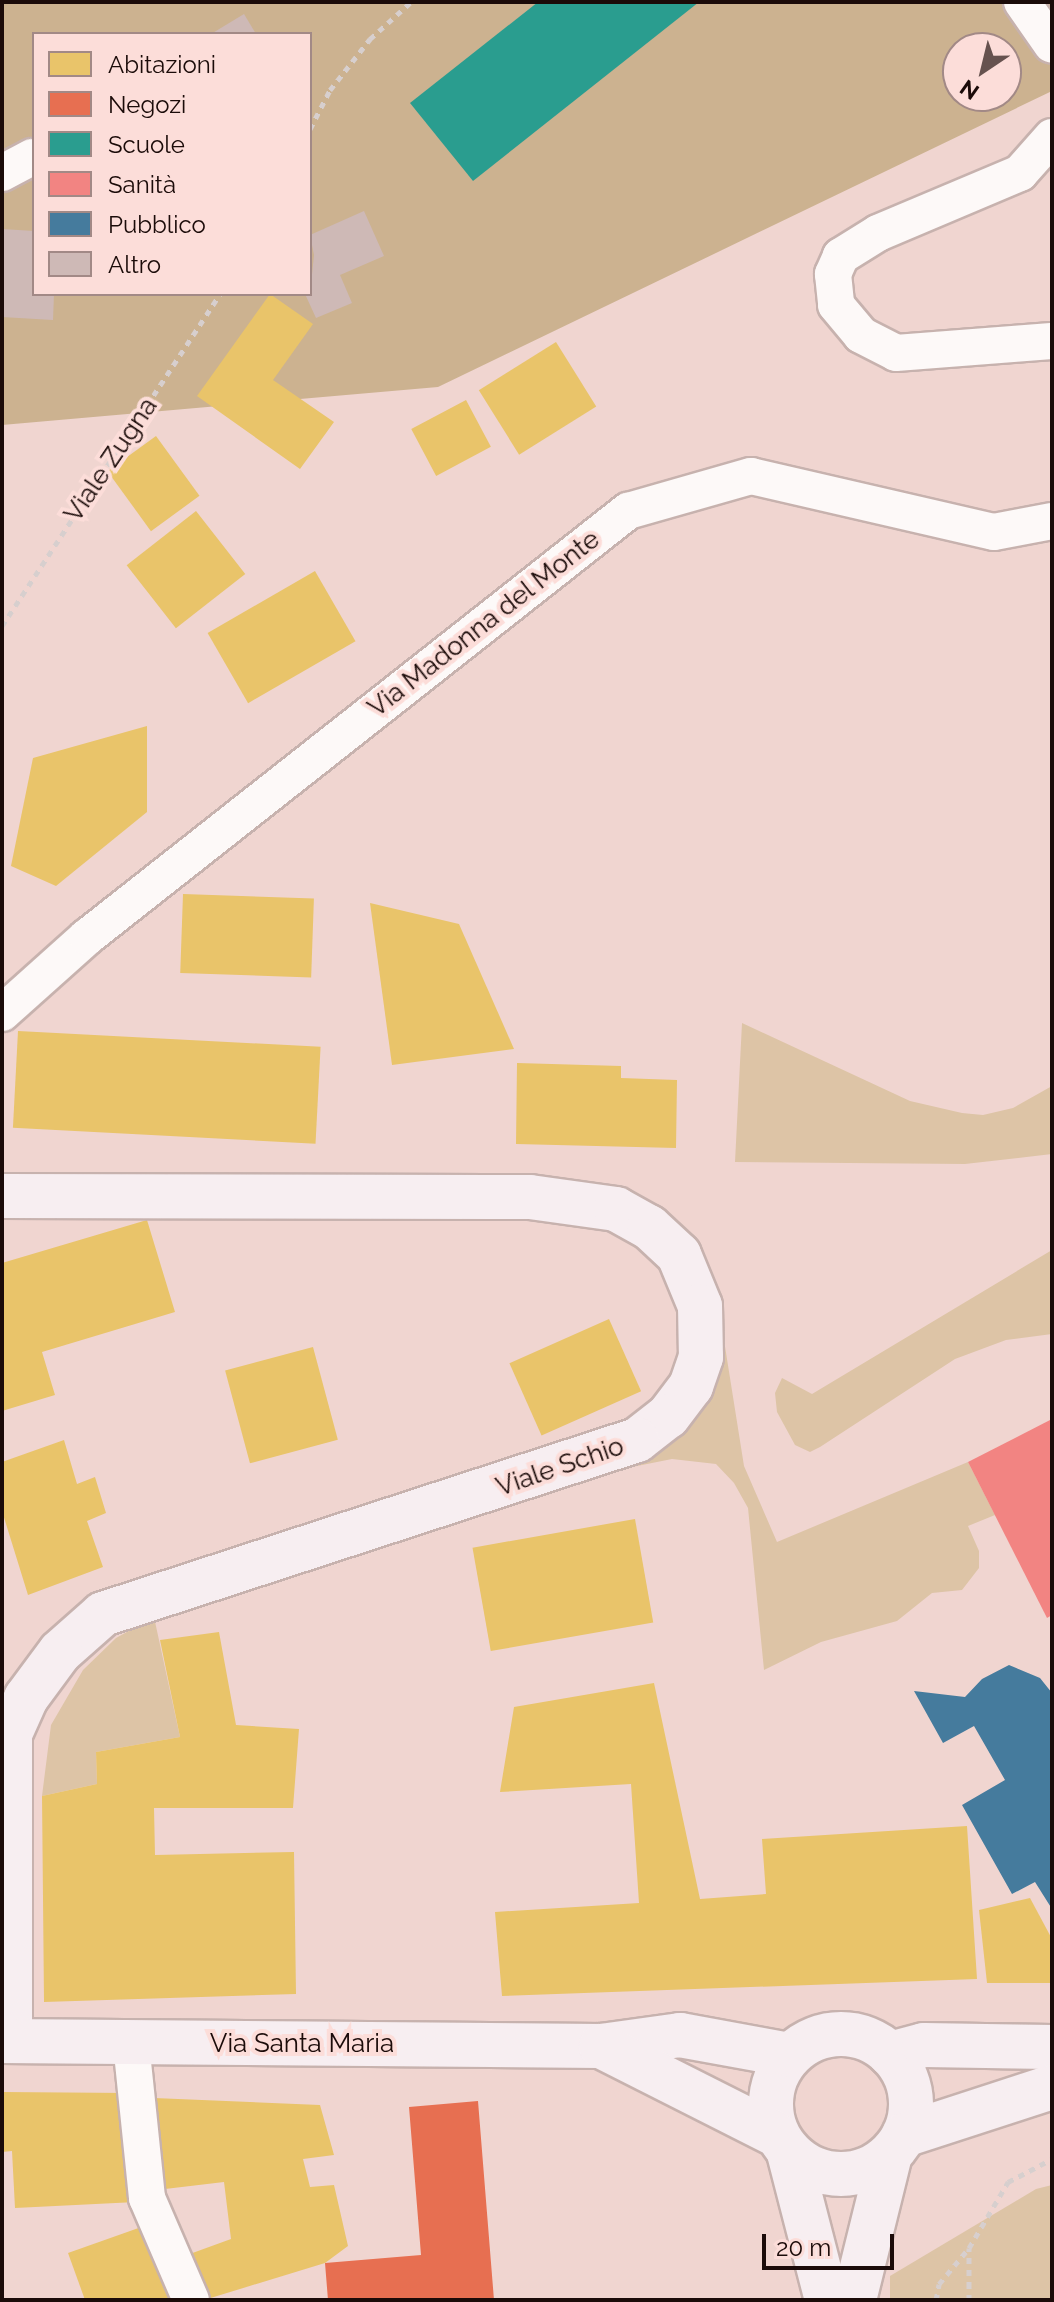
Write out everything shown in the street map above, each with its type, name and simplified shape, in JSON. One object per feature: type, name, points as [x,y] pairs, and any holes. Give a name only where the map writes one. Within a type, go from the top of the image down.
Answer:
[{"type":"main road","name":"Viale Schio","points":[[2,1196],[530,1197],[616,1209],[649,1227],[679,1255],[700,1306],[701,1357],[691,1386],[668,1416],[637,1440],[103,1614],[60,1652],[26,1698],[10,1734],[6,2041]]},
{"type":"main road","points":[[827,2300],[771,2093],[790,2055],[807,2042],[851,2034],[890,2054],[910,2092],[854,2300]]},
{"type":"main road","name":"Via Santa Maria","points":[[6,2041],[601,2046],[680,2035],[790,2055]]},
{"type":"main road","points":[[890,2054],[924,2045],[1052,2047]]},
{"type":"main road","name":"Via Santa Maria","points":[[601,2046],[783,2144]]},
{"type":"main road","points":[[783,2144],[828,2173],[871,2168],[897,2145],[1052,2087]]},
{"type":"street","points":[[1022,2],[1052,45]]},
{"type":"street","points":[[1052,137],[1020,173],[878,233],[841,256],[833,274],[836,305],[861,335],[896,353],[1052,341]]},
{"type":"street","name":"Via Madonna del Monte","points":[[2,1013],[87,937],[628,511],[751,476],[994,532],[1052,521]]},
{"type":"street","points":[[131,2043],[147,2198],[191,2300]]},
{"type":"path","points":[[312,125],[330,90],[370,39],[411,2]]},
{"type":"path","name":"Viale Zugna","points":[[2,626],[219,296]]},
{"type":"path","points":[[936,2300],[939,2284],[969,2248],[1008,2182],[1052,2159]]},
{"type":"path","points":[[969,2248],[969,2300]]},
{"type":"shaded area","points":[[2,2],[1052,2],[1052,91],[1022,105],[1022,32],[942,32],[942,112],[1008,112],[438,387],[2,425]]},
{"type":"shaded area","points":[[742,1023],[910,1101],[962,1113],[983,1115],[1013,1108],[1052,1086],[1052,1154],[965,1164],[735,1162]]},
{"type":"shaded area","points":[[1052,1250],[1052,1334],[1006,1340],[955,1359],[820,1447],[810,1452],[795,1445],[777,1412],[775,1393],[782,1378],[812,1394]]},
{"type":"shaded area","points":[[720,1315],[744,1466],[777,1542],[968,1462],[995,1515],[968,1526],[979,1551],[979,1568],[962,1590],[932,1593],[897,1621],[821,1642],[764,1670],[748,1508],[734,1483],[716,1464],[672,1459],[632,1467],[678,1437],[702,1407]]},
{"type":"shaded area","points":[[154,1617],[180,1737],[96,1752],[97,1784],[42,1796],[51,1725],[83,1670],[116,1638]]},
{"type":"shaded area","points":[[1052,2185],[1052,2300],[890,2300],[890,2276],[1036,2189]]},
{"type":"building: Abitazioni","points":[[269,296],[273,296],[313,324],[273,380],[334,422],[300,469],[197,396]]},
{"type":"building: Abitazioni","points":[[556,342],[596,406],[519,455],[479,390]]},
{"type":"building: Abitazioni","points":[[466,400],[491,447],[436,476],[411,429]]},
{"type":"building: Abitazioni","points":[[156,436],[199,496],[151,531],[107,471]]},
{"type":"building: Abitazioni","points":[[196,511],[245,574],[176,628],[127,565]]},
{"type":"building: Abitazioni","points":[[315,571],[356,641],[248,703],[208,633]]},
{"type":"building: Abitazioni","points":[[147,726],[147,812],[56,886],[11,866],[33,758]]},
{"type":"building: Abitazioni","points":[[183,894],[314,899],[311,978],[180,973]]},
{"type":"building: Abitazioni","points":[[370,903],[459,924],[514,1049],[392,1065]]},
{"type":"building: Abitazioni","points":[[18,1031],[321,1047],[316,1144],[13,1128]]},
{"type":"building: Abitazioni","points":[[517,1063],[621,1066],[621,1078],[677,1080],[676,1148],[516,1144]]},
{"type":"building: Abitazioni","points":[[147,1220],[175,1312],[42,1352],[55,1395],[2,1411],[2,1263]]},
{"type":"building: Abitazioni","points":[[609,1319],[641,1391],[542,1436],[509,1363]]},
{"type":"building: Abitazioni","points":[[313,1347],[338,1440],[250,1463],[225,1371]]},
{"type":"building: Abitazioni","points":[[64,1440],[77,1484],[95,1477],[106,1513],[87,1521],[103,1567],[28,1595],[2,1511],[2,1462]]},
{"type":"building: Abitazioni","points":[[635,1519],[653,1622],[491,1651],[473,1548]]},
{"type":"building: Abitazioni","points":[[219,1632],[236,1725],[299,1729],[293,1808],[154,1808],[155,1855],[294,1852],[296,1994],[44,2002],[42,1796],[97,1784],[96,1752],[180,1737],[160,1640]]},
{"type":"building: Abitazioni","points":[[654,1683],[700,1899],[766,1894],[762,1839],[967,1826],[977,1979],[502,1996],[495,1912],[639,1903],[631,1784],[500,1792],[514,1707]]},
{"type":"building: Abitazioni","points":[[1030,1898],[1052,1939],[1052,1983],[987,1983],[979,1910]]},
{"type":"building: Abitazioni","points":[[2,2092],[130,2093],[136,2202],[15,2208],[12,2151],[2,2152]]},
{"type":"building: Abitazioni","points":[[154,2098],[320,2105],[334,2155],[303,2159],[310,2187],[334,2185],[348,2246],[325,2263],[204,2300],[187,2255],[231,2239],[224,2182],[165,2189]]},
{"type":"building: Abitazioni","points":[[147,2225],[175,2300],[85,2300],[68,2253]]},
{"type":"building: Negozi","points":[[478,2101],[494,2300],[328,2300],[325,2263],[421,2255],[409,2107]]},
{"type":"building: Scuole","points":[[538,2],[699,2],[473,181],[410,103]]},
{"type":"building: Sanità","points":[[1052,1419],[1052,1615],[1047,1618],[968,1462]]},
{"type":"building: Pubblico","points":[[1009,1665],[1040,1678],[1052,1693],[1052,1909],[1035,1882],[1012,1894],[962,1805],[1005,1780],[974,1726],[943,1743],[914,1691],[965,1697],[982,1679]]},
{"type":"building: Altro","points":[[244,14],[255,32],[214,32]]},
{"type":"building: Altro","points":[[364,211],[384,256],[340,275],[352,303],[316,318],[306,296],[312,296],[312,234]]},
{"type":"building: Altro","points":[[2,229],[32,231],[32,296],[54,296],[53,320],[2,317]]}]
